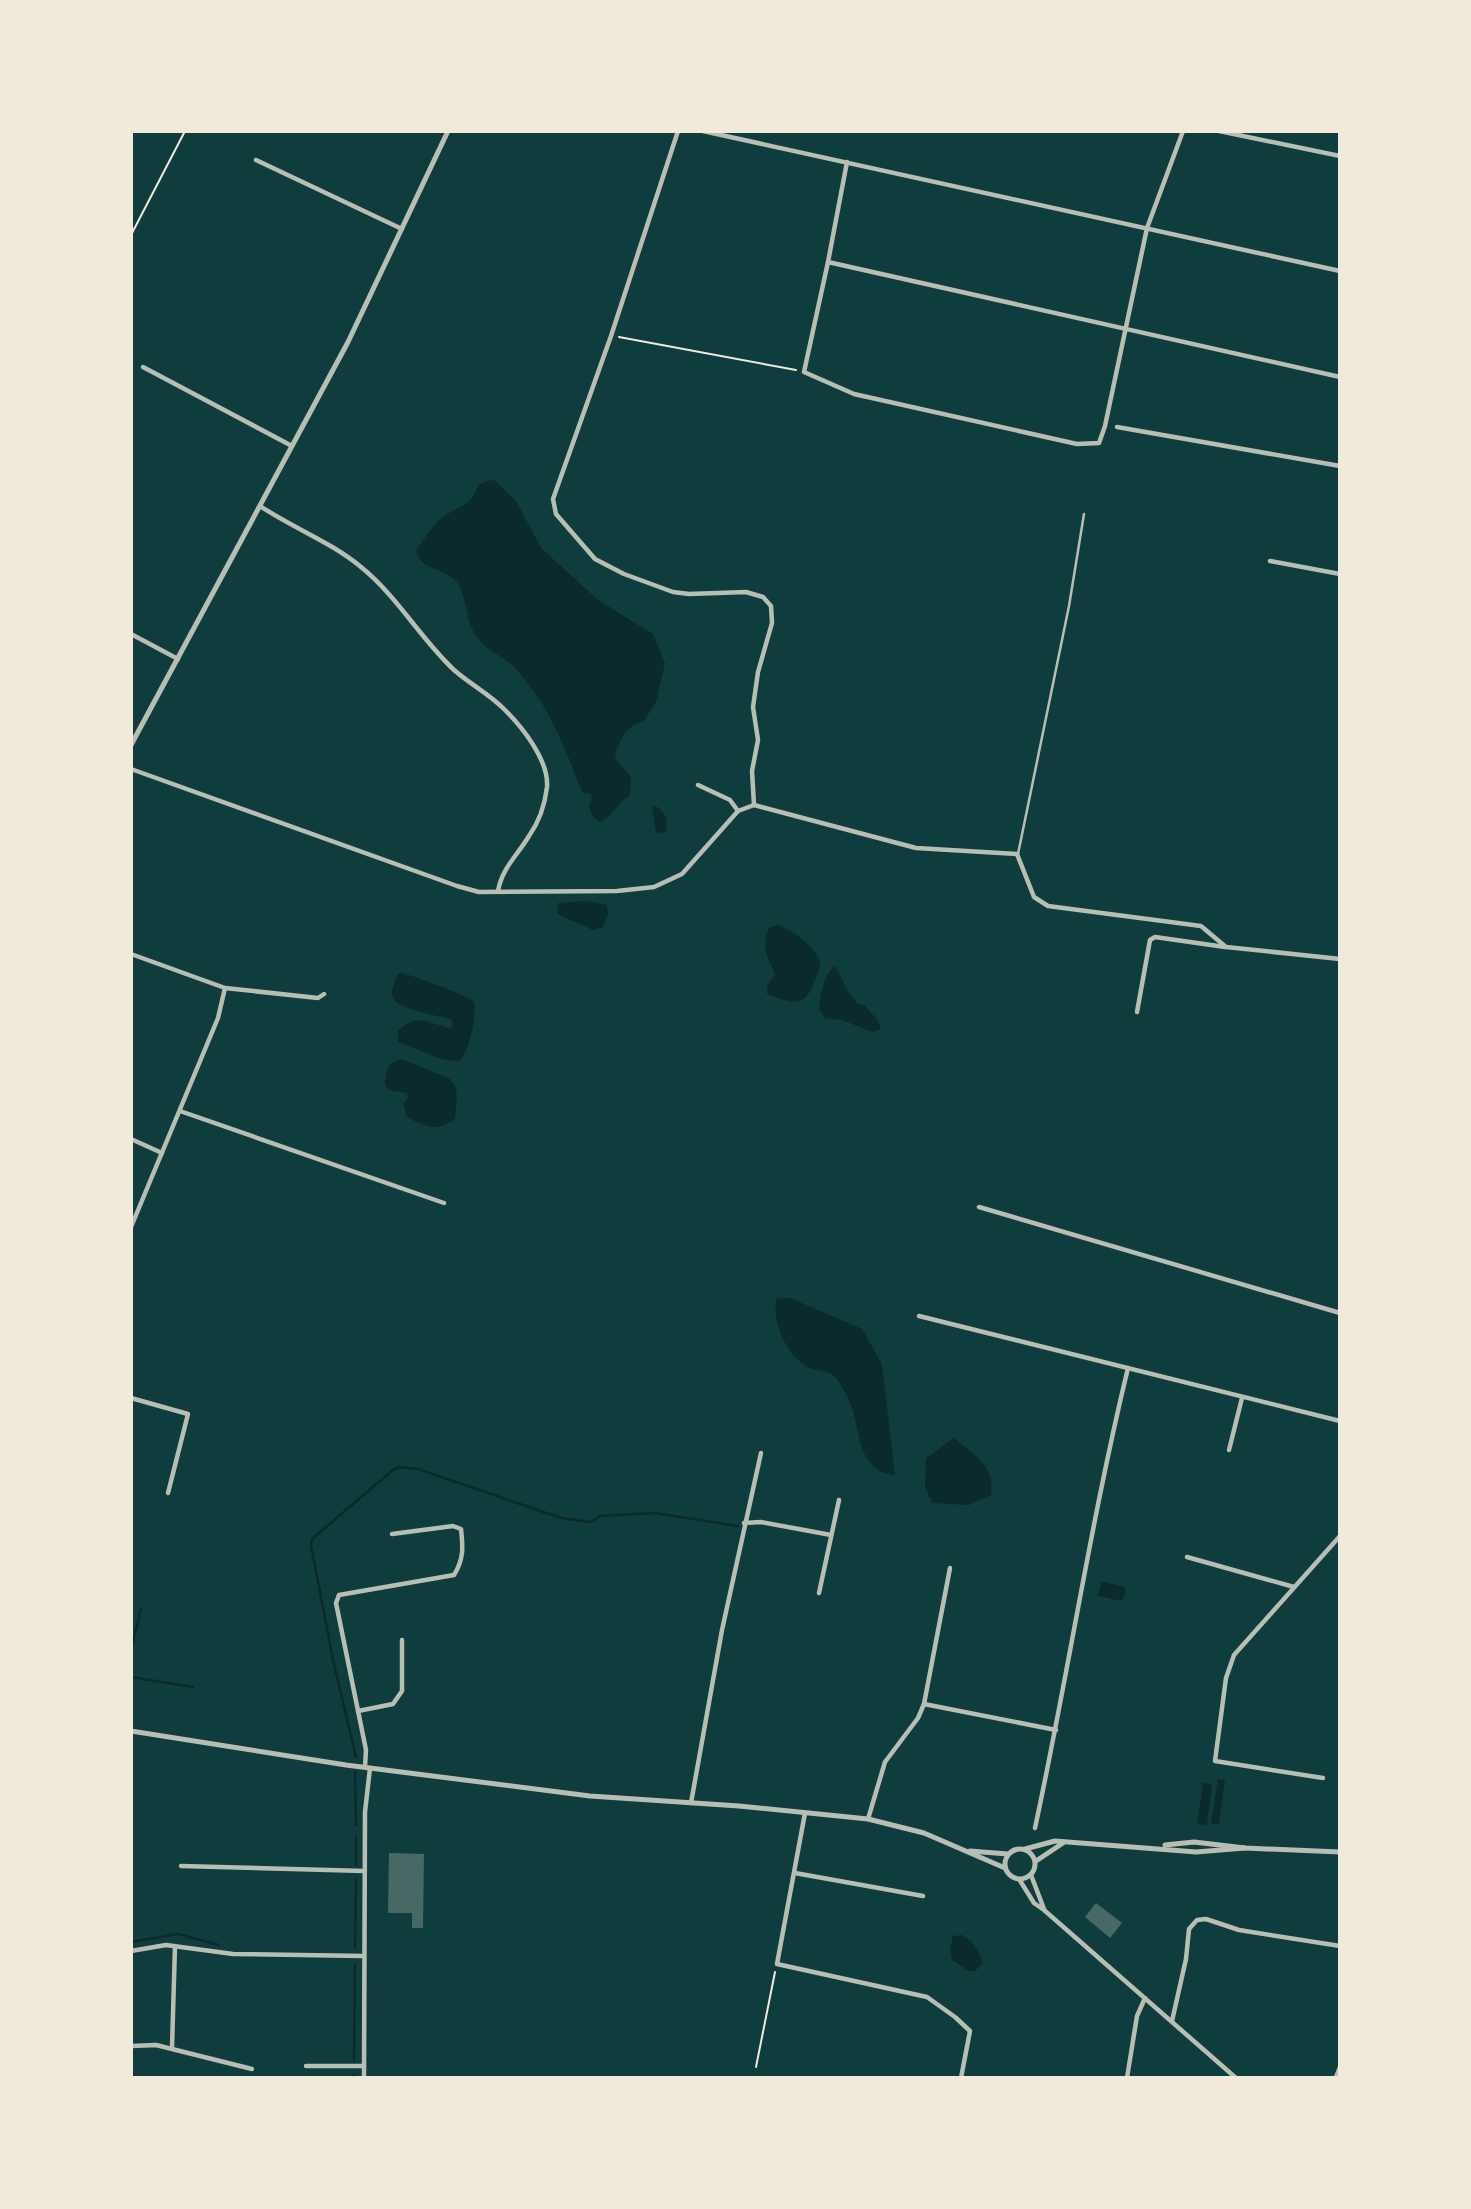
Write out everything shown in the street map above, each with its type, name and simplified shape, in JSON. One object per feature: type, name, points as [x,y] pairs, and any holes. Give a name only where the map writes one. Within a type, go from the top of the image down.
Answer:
[{"type":"street","points":[[131,745],[348,342],[448,131]]},
{"type":"street","points":[[678,131],[611,336],[553,499],[556,514],[595,559],[624,574],[673,592],[746,592],[762,597],[771,606],[772,623],[758,672],[753,708],[758,740],[752,771],[754,805]]},
{"type":"street","points":[[703,131],[1340,271]]},
{"type":"street","points":[[847,162],[804,372],[854,394],[1077,444],[1099,443],[1105,426],[1147,228],[1184,131]]},
{"type":"street","points":[[1219,131],[1340,156]]},
{"type":"street","points":[[256,160],[402,229]]},
{"type":"street","points":[[828,262],[1340,377]]},
{"type":"street","points":[[143,367],[292,446]]},
{"type":"street","points":[[1117,427],[1340,466]]},
{"type":"street","points":[[260,506],[361,567],[454,669],[505,710],[540,755],[547,784],[542,811],[530,835],[501,876],[498,891]]},
{"type":"street","points":[[1270,561],[1340,574]]},
{"type":"street","points":[[131,634],[178,659]]},
{"type":"street","points":[[131,769],[479,892],[617,891],[654,887],[682,874],[738,811],[754,805],[916,848],[1017,854],[1034,897],[1048,906],[1201,926],[1226,947]]},
{"type":"street","points":[[698,785],[730,800],[738,811]]},
{"type":"street","points":[[1137,1012],[1150,940],[1154,937],[1340,959]]},
{"type":"street","points":[[131,954],[225,988],[318,998],[324,994]]},
{"type":"street","points":[[131,1227],[218,1017],[225,988]]},
{"type":"street","points":[[180,1111],[444,1203]]},
{"type":"street","points":[[131,1139],[162,1153]]},
{"type":"street","points":[[979,1207],[1340,1313]]},
{"type":"street","points":[[919,1315],[1340,1421]]},
{"type":"street","points":[[1035,1828],[1056,1731],[1101,1480],[1128,1368]]},
{"type":"street","points":[[131,1398],[188,1414],[168,1493]]},
{"type":"street","points":[[1229,1450],[1242,1398]]},
{"type":"street","points":[[691,1803],[722,1630],[761,1453]]},
{"type":"street","points":[[820,1593],[839,1500]]},
{"type":"street","points":[[744,1522],[761,1522],[831,1535]]},
{"type":"street","points":[[364,2078],[365,1812],[368,1767],[336,1603],[339,1595],[454,1575],[464,1551],[461,1528],[453,1526],[392,1534]]},
{"type":"street","points":[[1323,1778],[1215,1761],[1230,1663],[1234,1655],[1340,1536]]},
{"type":"street","points":[[1187,1557],[1295,1587]]},
{"type":"street","points":[[869,1819],[878,1779],[885,1762],[918,1718],[924,1704],[950,1568]]},
{"type":"street","points":[[358,1711],[393,1704],[402,1692],[402,1640]]},
{"type":"street","points":[[924,1704],[1056,1731]]},
{"type":"street","points":[[131,1731],[368,1767],[590,1796],[869,1819],[924,1833],[1006,1868]]},
{"type":"street","points":[[805,1813],[777,1964],[927,1997],[970,2031],[961,2078]]},
{"type":"street","points":[[1025,1849],[1034,1856],[1035,1871],[1019,1879],[1010,1876],[1004,1863],[1008,1854],[1016,1849],[1049,1842],[1208,1852],[1244,1848],[1340,1852]]},
{"type":"street","points":[[1036,1861],[1063,1843]]},
{"type":"street","points":[[967,1851],[1008,1854]]},
{"type":"street","points":[[181,1866],[365,1871]]},
{"type":"street","points":[[794,1873],[923,1896]]},
{"type":"street","points":[[1031,1875],[1044,1910]]},
{"type":"street","points":[[1019,1879],[1034,1903],[1236,2078]]},
{"type":"street","points":[[1172,2021],[1186,1959],[1189,1929],[1196,1920],[1206,1919],[1239,1930],[1340,1946]]},
{"type":"street","points":[[131,1951],[155,1945],[233,1954],[364,1956]]},
{"type":"street","points":[[172,2048],[175,1946]]},
{"type":"street","points":[[1127,2078],[1138,2016],[1144,1998]]},
{"type":"street","points":[[131,2046],[156,2045],[172,2048],[252,2069]]},
{"type":"street","points":[[306,2066],[364,2066]]},
{"type":"street","points":[[1336,2077],[1340,2067]]},
{"type":"lane","points":[[1017,854],[1069,606],[1084,513]]},
{"type":"path","points":[[131,235],[185,131]]},
{"type":"path","points":[[611,336],[804,372]]},
{"type":"path","points":[[756,2067],[777,1964]]},
{"type":"water","points":[[493,479],[516,501],[541,548],[598,600],[653,634],[665,663],[656,702],[644,721],[632,726],[624,734],[615,753],[616,760],[630,776],[629,796],[600,822],[590,810],[591,794],[583,793],[561,740],[538,697],[512,665],[485,646],[476,636],[456,581],[418,557],[416,550],[437,522],[466,504],[478,485]]},
{"type":"water","points":[[652,805],[665,815],[666,831],[656,832]]},
{"type":"water","points":[[585,901],[607,905],[608,915],[603,927],[593,930],[557,914],[558,903]]},
{"type":"water","points":[[777,925],[803,940],[819,958],[819,969],[812,988],[806,997],[799,1001],[787,1001],[767,994],[767,987],[775,974],[765,942],[769,928]]},
{"type":"water","points":[[835,966],[849,993],[877,1019],[881,1029],[872,1032],[842,1020],[825,1018],[819,1009],[822,991],[825,979]]},
{"type":"water","points":[[398,974],[474,1002],[471,1034],[459,1062],[438,1058],[398,1042],[398,1031],[411,1022],[422,1021],[450,1028],[453,1025],[451,1019],[409,1008],[395,1001],[392,996],[393,988]]},
{"type":"water","points":[[402,1059],[450,1079],[456,1088],[455,1119],[443,1126],[431,1127],[407,1117],[403,1103],[408,1098],[407,1093],[389,1090],[385,1085],[388,1068],[393,1062]]},
{"type":"water","points":[[790,1298],[862,1329],[882,1364],[895,1475],[881,1471],[865,1455],[851,1405],[836,1378],[828,1372],[804,1365],[786,1344],[776,1317],[776,1299]]},
{"type":"water","points":[[954,1438],[982,1462],[990,1476],[991,1495],[969,1505],[932,1503],[925,1487],[926,1458]]},
{"type":"water","points":[[1101,1583],[1124,1587],[1126,1592],[1122,1601],[1098,1596]]},
{"type":"water","points":[[1218,1779],[1225,1780],[1219,1824],[1211,1823]]},
{"type":"water","points":[[1203,1783],[1212,1784],[1207,1825],[1197,1824]]},
{"type":"water","points":[[962,1935],[975,1947],[983,1963],[975,1971],[969,1971],[952,1960],[950,1948],[953,1936]]},
{"type":"building","points":[[389,1853],[424,1854],[423,1928],[412,1928],[412,1913],[388,1913]]},
{"type":"building","points":[[1096,1903],[1122,1923],[1110,1938],[1085,1917]]},
{"type":"waterway","points":[[356,1757],[333,1660],[311,1545],[312,1539],[393,1470],[400,1467],[418,1469],[561,1518],[590,1522],[600,1516],[654,1513],[738,1526]]},
{"type":"waterway","points":[[131,1650],[141,1609]]},
{"type":"waterway","points":[[131,1677],[193,1687]]},
{"type":"waterway","points":[[355,1772],[356,1825]]},
{"type":"waterway","points":[[356,1836],[356,1865]]},
{"type":"waterway","points":[[355,1948],[356,1880]]},
{"type":"waterway","points":[[131,1942],[178,1934],[219,1945]]},
{"type":"waterway","points":[[354,2060],[355,1964]]}]
